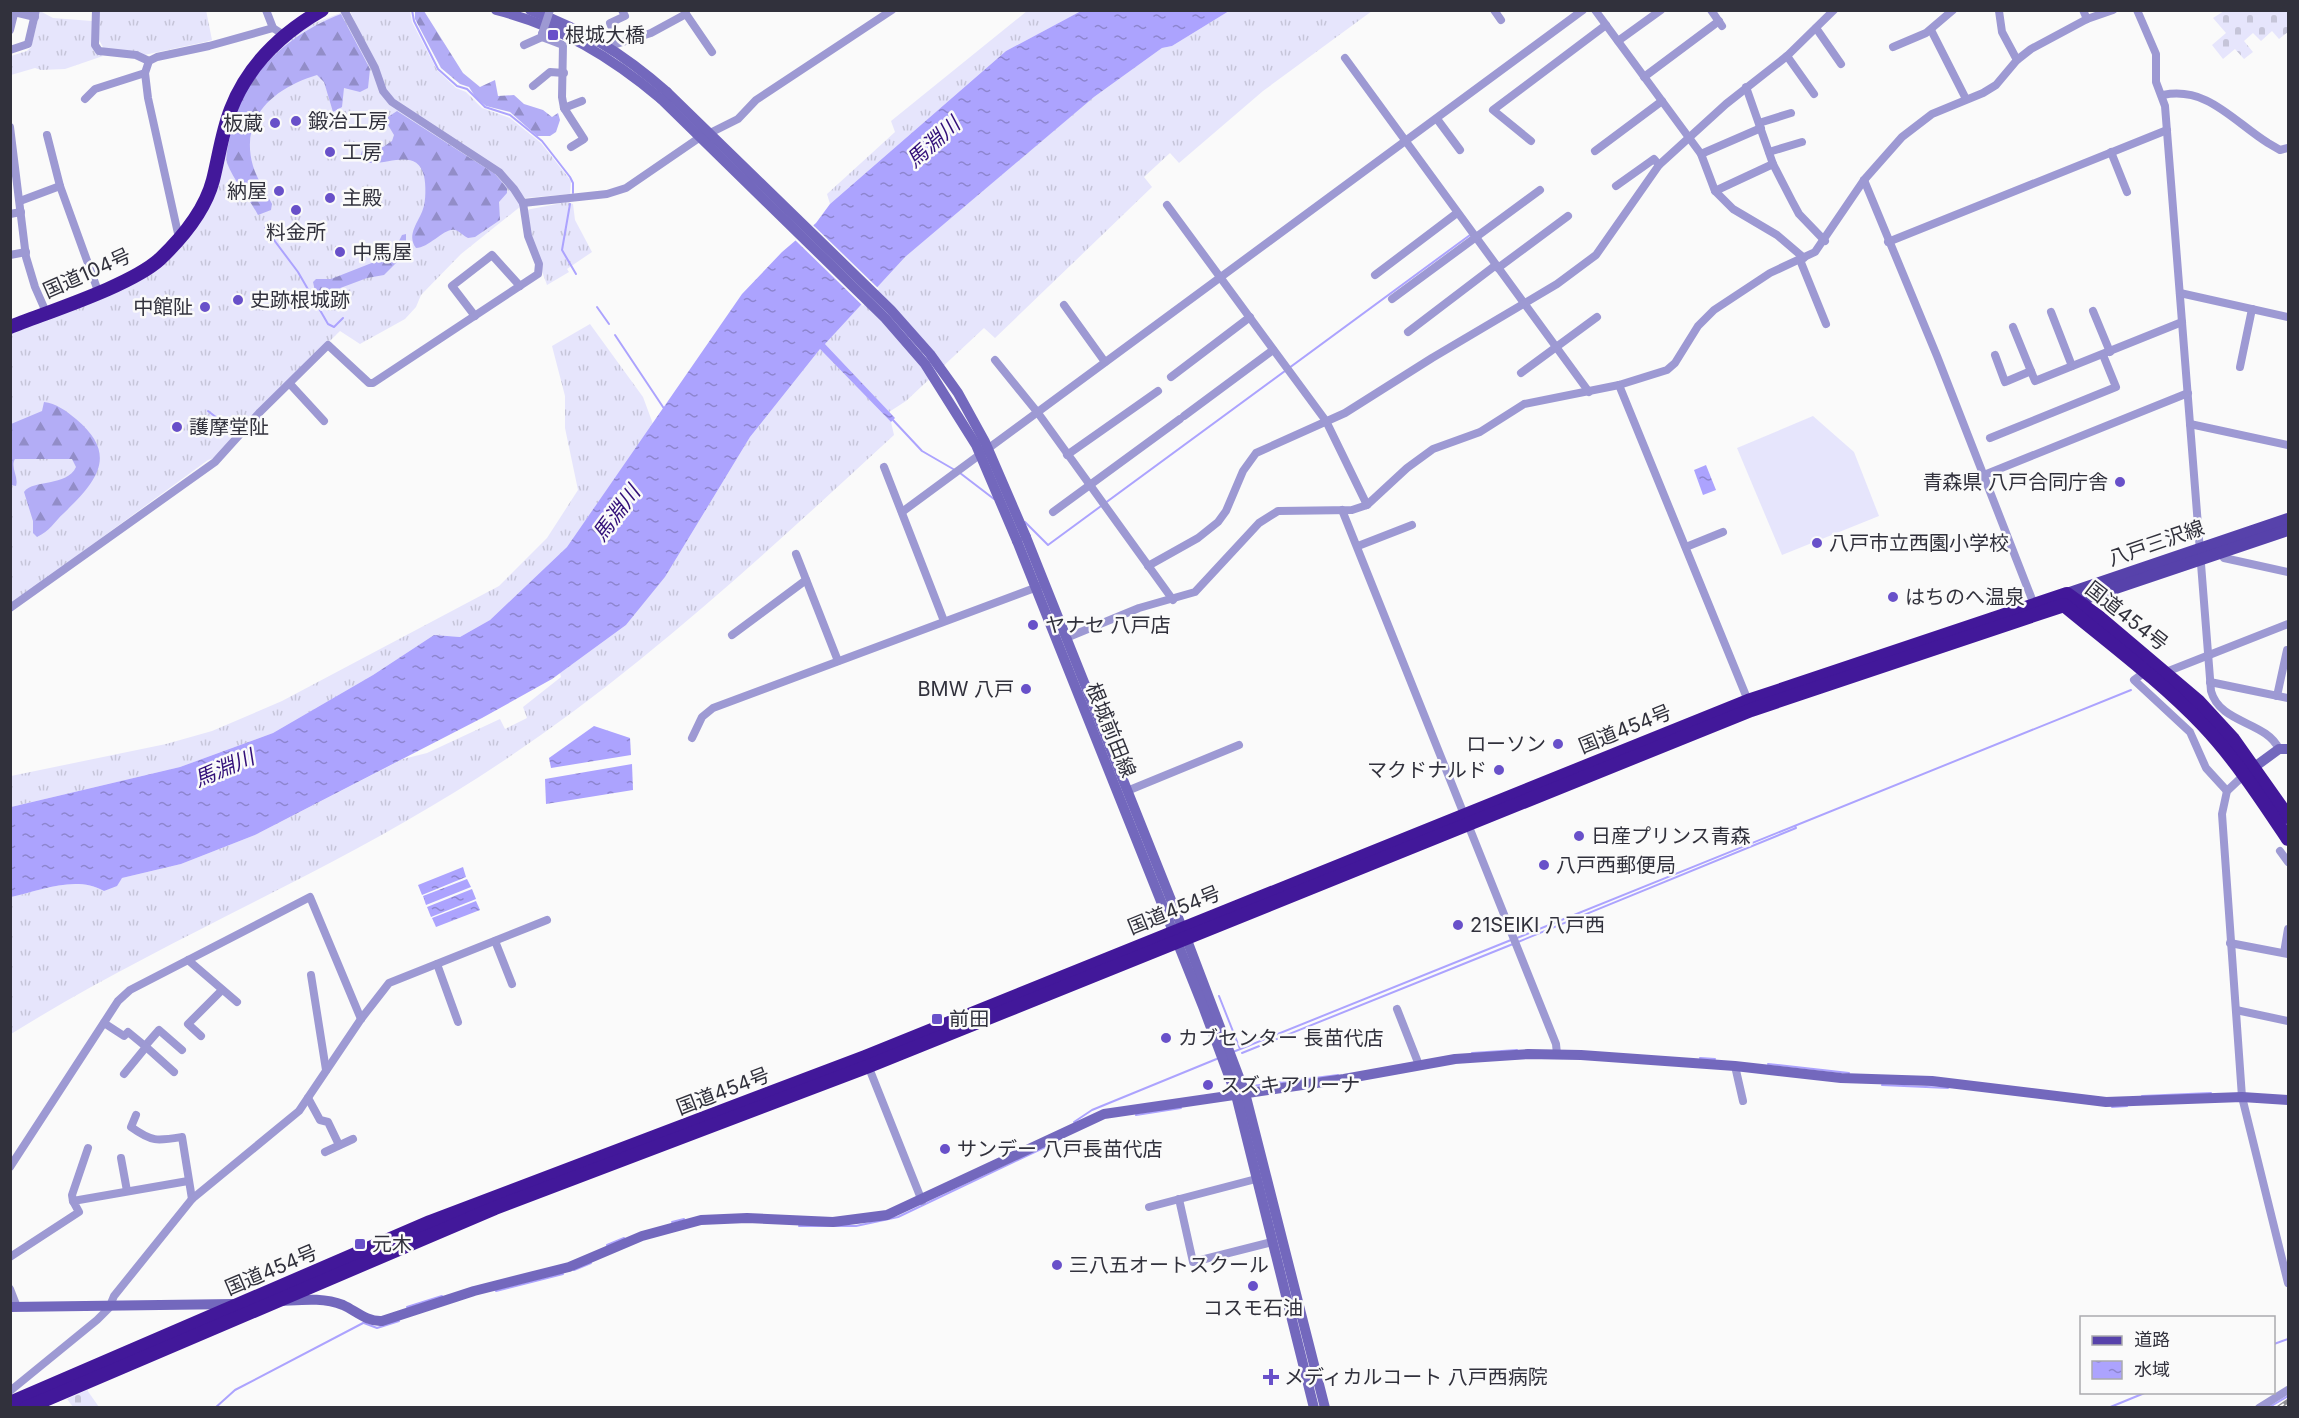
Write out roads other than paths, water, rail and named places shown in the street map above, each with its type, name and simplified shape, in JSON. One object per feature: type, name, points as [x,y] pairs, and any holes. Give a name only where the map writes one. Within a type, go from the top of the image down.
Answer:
[{"type":"highway","name":"国道104号","points":[[10,327],[135,276],[159,260],[203,206],[230,110],[241,86],[278,31],[322,10]]},
{"type":"highway","name":"国道454号","points":[[26,1407],[495,1208],[1179,936],[1750,705],[2036,609],[2070,600]]},
{"type":"highway","name":"国道454号","points":[[2070,600],[2204,726],[2249,771],[2289,817]]},
{"type":"highway","name":"国道454号","points":[[2070,600],[2166,672],[2198,701],[2249,771],[2289,839]]},
{"type":"highway","name":"国道454号","points":[[10,1403],[430,1222],[867,1061]]},
{"type":"main road","name":"八戸三沢線","points":[[2070,600],[2201,554],[2289,519]]},
{"type":"main road","name":"八戸三沢線","points":[[2201,554],[2220,553],[2289,530]]},
{"type":"street","points":[[96,10],[95,45],[99,51],[136,55],[149,61]]},
{"type":"street","points":[[179,238],[148,98],[145,73],[149,61],[157,57],[278,31],[266,10]]},
{"type":"street","points":[[10,608],[215,462],[328,345],[369,383],[373,383],[540,271],[528,236],[523,202],[499,172],[392,102],[383,91],[375,68],[344,10]]},
{"type":"street","points":[[496,10],[519,16],[607,51],[651,33],[685,12],[712,52]]},
{"type":"street","points":[[530,10],[562,23],[607,51]]},
{"type":"street","points":[[524,45],[542,35],[550,10]]},
{"type":"street","points":[[607,51],[616,38],[610,23],[625,16],[622,10]]},
{"type":"street","points":[[1494,10],[1501,20]]},
{"type":"street","points":[[902,512],[1583,10]]},
{"type":"street","points":[[1595,10],[1701,154],[1715,191],[1733,209],[1777,235],[1802,259],[1826,324]]},
{"type":"street","points":[[1618,41],[1660,10]]},
{"type":"street","points":[[1644,77],[1721,24],[1711,10]]},
{"type":"street","points":[[1148,566],[1198,538],[1218,522],[1226,511],[1243,471],[1256,453],[1345,413],[1557,284],[1596,255],[1659,165],[1746,87],[1787,56],[1834,10]]},
{"type":"street","points":[[1893,46],[1931,30],[1953,10]]},
{"type":"street","points":[[2083,10],[2087,19]]},
{"type":"street","points":[[1066,638],[1139,608],[1195,592],[1269,515],[1288,510],[1352,510],[1367,505],[1407,468],[1433,450],[1480,432],[1524,404],[1619,385],[1667,370],[1676,363],[1698,326],[1714,310],[1770,273],[1815,252],[1825,241],[1864,180],[1902,138],[1932,114],[1996,84],[2017,60],[2087,19],[2113,10]]},
{"type":"street","points":[[2138,10],[2156,54],[2156,82],[2163,95],[2167,130],[2212,697],[2228,714],[2270,735],[2284,749],[2249,771],[2227,791],[2222,814],[2242,1097],[2289,1283]]},
{"type":"street","points":[[10,30],[13,11],[35,14],[28,44],[10,50]]},
{"type":"street","points":[[523,202],[607,194],[626,189],[696,140],[738,119],[756,100],[890,11]]},
{"type":"street","points":[[1999,11],[2002,32],[2017,60]]},
{"type":"street","points":[[1531,141],[1493,110],[1606,25]]},
{"type":"street","points":[[1816,28],[1840,63]]},
{"type":"street","points":[[1931,30],[1966,99]]},
{"type":"street","points":[[542,35],[563,45],[562,97],[564,108],[584,139],[571,147]]},
{"type":"street","name":"根城前田線","points":[[607,51],[664,96],[885,318],[925,364],[950,400],[976,445],[1022,539],[1179,936]]},
{"type":"street","points":[[1787,56],[1814,94]]},
{"type":"street","points":[[1345,58],[1589,392]]},
{"type":"street","points":[[533,86],[550,72],[564,73]]},
{"type":"street","points":[[84,99],[95,89],[145,73]]},
{"type":"street","points":[[1746,87],[1773,164],[1799,214],[1825,241]]},
{"type":"street","points":[[2163,95],[2178,92],[2198,94],[2268,143],[2280,150],[2289,148]]},
{"type":"street","points":[[564,108],[582,101]]},
{"type":"street","points":[[1595,150],[1662,101]]},
{"type":"street","points":[[1701,154],[1760,125],[1791,113]]},
{"type":"street","points":[[1437,119],[1460,150]]},
{"type":"street","points":[[10,127],[13,174],[20,201],[26,252],[35,287],[46,312]]},
{"type":"street","points":[[1888,242],[2167,130]]},
{"type":"street","points":[[47,135],[60,186],[98,291]]},
{"type":"street","points":[[1769,152],[1802,142]]},
{"type":"street","points":[[2111,152],[2127,192]]},
{"type":"street","points":[[1616,186],[1654,159],[1659,165]]},
{"type":"street","points":[[1715,191],[1773,164]]},
{"type":"street","points":[[1864,180],[2036,609]]},
{"type":"street","points":[[20,201],[60,186]]},
{"type":"street","points":[[1392,299],[1540,190]]},
{"type":"street","points":[[1167,205],[1326,421],[1367,505]]},
{"type":"street","points":[[10,214],[21,212]]},
{"type":"street","points":[[1375,275],[1457,213]]},
{"type":"street","points":[[1407,332],[1568,216]]},
{"type":"street","points":[[10,255],[26,252]]},
{"type":"street","points":[[475,316],[452,286],[492,255],[520,286]]},
{"type":"street","points":[[2180,293],[2289,317]]},
{"type":"street","points":[[1064,305],[1105,362]]},
{"type":"street","points":[[2240,367],[2252,309]]},
{"type":"street","points":[[1990,438],[2116,387],[2093,311]]},
{"type":"street","points":[[2051,312],[2072,366]]},
{"type":"street","points":[[1171,377],[1250,317]]},
{"type":"street","points":[[1521,372],[1598,317]]},
{"type":"street","points":[[2013,327],[2035,381],[2182,322]]},
{"type":"street","points":[[1053,512],[1273,350]]},
{"type":"street","points":[[1995,355],[2005,382],[2031,371]]},
{"type":"street","points":[[995,360],[1038,413],[1173,600]]},
{"type":"street","points":[[290,384],[324,421]]},
{"type":"street","points":[[1619,385],[1750,705]]},
{"type":"street","points":[[1067,455],[1158,391]]},
{"type":"street","points":[[1984,475],[2188,393]]},
{"type":"street","points":[[2190,424],[2289,445]]},
{"type":"street","points":[[884,467],[944,621]]},
{"type":"street","points":[[1342,510],[1552,1034],[1557,1054]]},
{"type":"street","points":[[1358,546],[1412,525]]},
{"type":"street","points":[[1686,547],[1723,532]]},
{"type":"street","points":[[2220,553],[2223,558],[2289,573]]},
{"type":"street","points":[[796,554],[838,661]]},
{"type":"street","points":[[732,635],[806,580]]},
{"type":"street","points":[[692,738],[694,728],[713,708],[1040,586]]},
{"type":"street","name":"根城前田線","points":[[1040,586],[1066,638],[1127,791],[1179,936]]},
{"type":"street","points":[[2166,672],[2289,624]]},
{"type":"street","points":[[2277,696],[2287,650]]},
{"type":"street","points":[[2145,672],[2134,680],[2190,732],[2206,768],[2227,791]]},
{"type":"street","points":[[2210,682],[2289,698]]},
{"type":"street","points":[[1127,791],[1239,745]]},
{"type":"street","points":[[2280,851],[2289,862]]},
{"type":"street","points":[[10,1167],[118,1000],[130,990],[310,897],[361,1019]]},
{"type":"street","points":[[10,1391],[98,1320],[109,1308],[114,1296],[192,1199],[299,1111],[361,1019],[389,983],[547,920]]},
{"type":"street","points":[[2230,943],[2286,953],[2289,929]]},
{"type":"street","points":[[1179,936],[1240,1094],[1325,1407]]},
{"type":"street","points":[[495,940],[512,984]]},
{"type":"street","points":[[188,960],[237,1002]]},
{"type":"street","points":[[437,964],[458,1022]]},
{"type":"street","points":[[311,975],[326,1070]]},
{"type":"street","points":[[201,1036],[188,1024],[222,990]]},
{"type":"street","points":[[1397,1009],[1419,1065]]},
{"type":"street","points":[[2236,1010],[2289,1021]]},
{"type":"street","points":[[104,1023],[124,1036],[128,1032],[174,1072]]},
{"type":"street","points":[[124,1074],[159,1030],[182,1050]]},
{"type":"street","points":[[10,1289],[14,1307],[109,1308],[327,1301],[342,1305],[370,1320],[382,1321],[474,1291],[569,1267],[642,1236],[701,1220],[747,1218],[853,1221],[887,1215],[922,1201],[1104,1114],[1491,1055],[1557,1054],[1735,1066],[1841,1078],[1952,1083],[2106,1102],[2242,1097],[2289,1100]]},
{"type":"street","points":[[867,1061],[922,1201]]},
{"type":"street","points":[[1735,1066],[1743,1101]]},
{"type":"street","points":[[1240,1094],[1256,1179],[1314,1407]]},
{"type":"street","points":[[308,1098],[320,1120],[328,1122],[339,1145]]},
{"type":"street","points":[[136,1115],[131,1127],[147,1138],[154,1141],[182,1137],[192,1199]]},
{"type":"street","points":[[325,1152],[353,1139]]},
{"type":"street","points":[[10,1257],[79,1212],[72,1195],[88,1148]]},
{"type":"street","points":[[121,1158],[127,1191]]},
{"type":"street","points":[[1149,1207],[1256,1179]]},
{"type":"street","points":[[73,1201],[188,1181]]},
{"type":"street","points":[[1179,1199],[1194,1262],[1272,1242]]},
{"type":"street","points":[[2259,1407],[2289,1390]]},
{"type":"water","name":"馬淵川","points":[[1081,11],[1229,11],[1172,46],[1162,48],[1094,97],[905,257],[825,344],[895,418],[891,422],[820,349],[750,437],[665,577],[626,625],[552,679],[482,718],[255,835],[181,864],[122,878],[117,886],[104,891],[93,886],[69,884],[11,897],[11,807],[180,767],[273,733],[373,675],[434,635],[460,637],[490,620],[567,547],[742,294],[782,252],[816,223],[830,204],[1006,51]]},
{"type":"water","points":[[1706,465],[1716,490],[1703,495],[1694,470]]},
{"type":"water","points":[[594,726],[630,738],[631,755],[551,768],[549,758]]},
{"type":"water","points":[[632,764],[633,790],[546,804],[545,779]]},
{"type":"water","points":[[463,867],[466,877],[422,895],[418,885]]},
{"type":"water","points":[[467,879],[471,887],[426,905],[423,896]]},
{"type":"water","points":[[472,889],[476,899],[431,917],[427,907]]},
{"type":"water","points":[[476,901],[480,910],[436,927],[432,918]]},
{"type":"waterway","points":[[370,10],[375,10]]},
{"type":"waterway","points":[[412,10],[414,21],[438,69],[457,86],[467,89],[485,107],[510,115],[542,141],[570,177],[573,183],[573,193]]},
{"type":"waterway","points":[[570,204],[562,250],[576,274]]},
{"type":"waterway","points":[[265,228],[298,272],[328,324],[334,327],[343,318]]},
{"type":"waterway","points":[[1025,522],[1048,545],[1470,235]]},
{"type":"waterway","points":[[597,307],[609,324]]},
{"type":"waterway","points":[[615,335],[665,410]]},
{"type":"waterway","points":[[208,411],[234,431]]},
{"type":"waterway","points":[[893,420],[922,451],[960,473],[994,499]]},
{"type":"waterway","points":[[1517,938],[2131,690]]},
{"type":"waterway","points":[[1518,942],[1796,828],[1795,826]]},
{"type":"waterway","points":[[1233,1052],[1511,940]]},
{"type":"waterway","points":[[1242,1053],[1513,944]]},
{"type":"waterway","points":[[1219,996],[1240,1049]]},
{"type":"waterway","points":[[1472,1053],[1517,1050]]},
{"type":"waterway","points":[[1074,1122],[1092,1110],[1219,1058]]},
{"type":"waterway","points":[[1700,1058],[1715,1059]]},
{"type":"waterway","points":[[1768,1064],[1849,1073]]},
{"type":"waterway","points":[[1252,1086],[1338,1075]]},
{"type":"waterway","points":[[1882,1085],[1948,1088]]},
{"type":"waterway","points":[[2142,1096],[2211,1093]]},
{"type":"waterway","points":[[2112,1107],[2127,1106]]},
{"type":"waterway","points":[[1136,1115],[1181,1108]]},
{"type":"waterway","points":[[799,1226],[856,1226],[898,1217],[1058,1141]]},
{"type":"waterway","points":[[672,1222],[684,1219]]},
{"type":"waterway","points":[[607,1245],[624,1238]]},
{"type":"waterway","points":[[574,1270],[591,1263]]},
{"type":"waterway","points":[[496,1291],[563,1274]]},
{"type":"waterway","points":[[407,1307],[442,1296]]},
{"type":"waterway","points":[[364,1323],[377,1328],[399,1321]]},
{"type":"waterway","points":[[215,1408],[235,1390],[365,1322]]},
{"type":"waterway","points":[[2275,1344],[2288,1339]]},
{"type":"waterway","points":[[2108,1408],[2142,1394]]},
{"type":"waterway","points":[[2268,1408],[2288,1396]]},
{"type":"railway","points":[[2278,1408],[2288,1401]]},
{"type":"place","name":"根城大橋","points":[[553,35]]},
{"type":"place","name":"鍛冶工房","points":[[296,121]]},
{"type":"place","name":"板蔵","points":[[275,123]]},
{"type":"place","name":"工房","points":[[330,152]]},
{"type":"place","name":"納屋","points":[[279,191]]},
{"type":"place","name":"主殿","points":[[330,198]]},
{"type":"place","name":"料金所","points":[[296,210]]},
{"type":"place","name":"中馬屋","points":[[340,252]]},
{"type":"place","name":"史跡根城跡","points":[[238,300]]},
{"type":"place","name":"中館阯","points":[[205,307]]},
{"type":"place","name":"護摩堂阯","points":[[177,427]]},
{"type":"place","name":"青森県 八戸合同庁舎","points":[[2120,482]]},
{"type":"place","name":"八戸市立西園小学校","points":[[1817,543]]},
{"type":"place","name":"はちのへ温泉","points":[[1893,597]]},
{"type":"place","name":"ヤナセ 八戸店","points":[[1033,625]]},
{"type":"place","name":"BMW 八戸","points":[[1026,689]]},
{"type":"place","name":"ローソン","points":[[1558,744]]},
{"type":"place","name":"マクドナルド","points":[[1499,770]]},
{"type":"place","name":"日産プリンス青森","points":[[1579,836]]},
{"type":"place","name":"八戸西郵便局","points":[[1544,865]]},
{"type":"place","name":"21SEIKI 八戸西","points":[[1458,925]]},
{"type":"place","name":"前田","points":[[937,1019]]},
{"type":"place","name":"カブセンター 長苗代店","points":[[1166,1038]]},
{"type":"place","name":"スズキアリーナ","points":[[1208,1085]]},
{"type":"place","name":"サンデー 八戸長苗代店","points":[[945,1149]]},
{"type":"place","name":"元木","points":[[360,1244]]},
{"type":"place","name":"三八五オートスクール","points":[[1057,1265]]},
{"type":"place","name":"コスモ石油","points":[[1253,1286]]},
{"type":"place","name":"メディカルコート 八戸西病院","points":[[1271,1377]]}]
